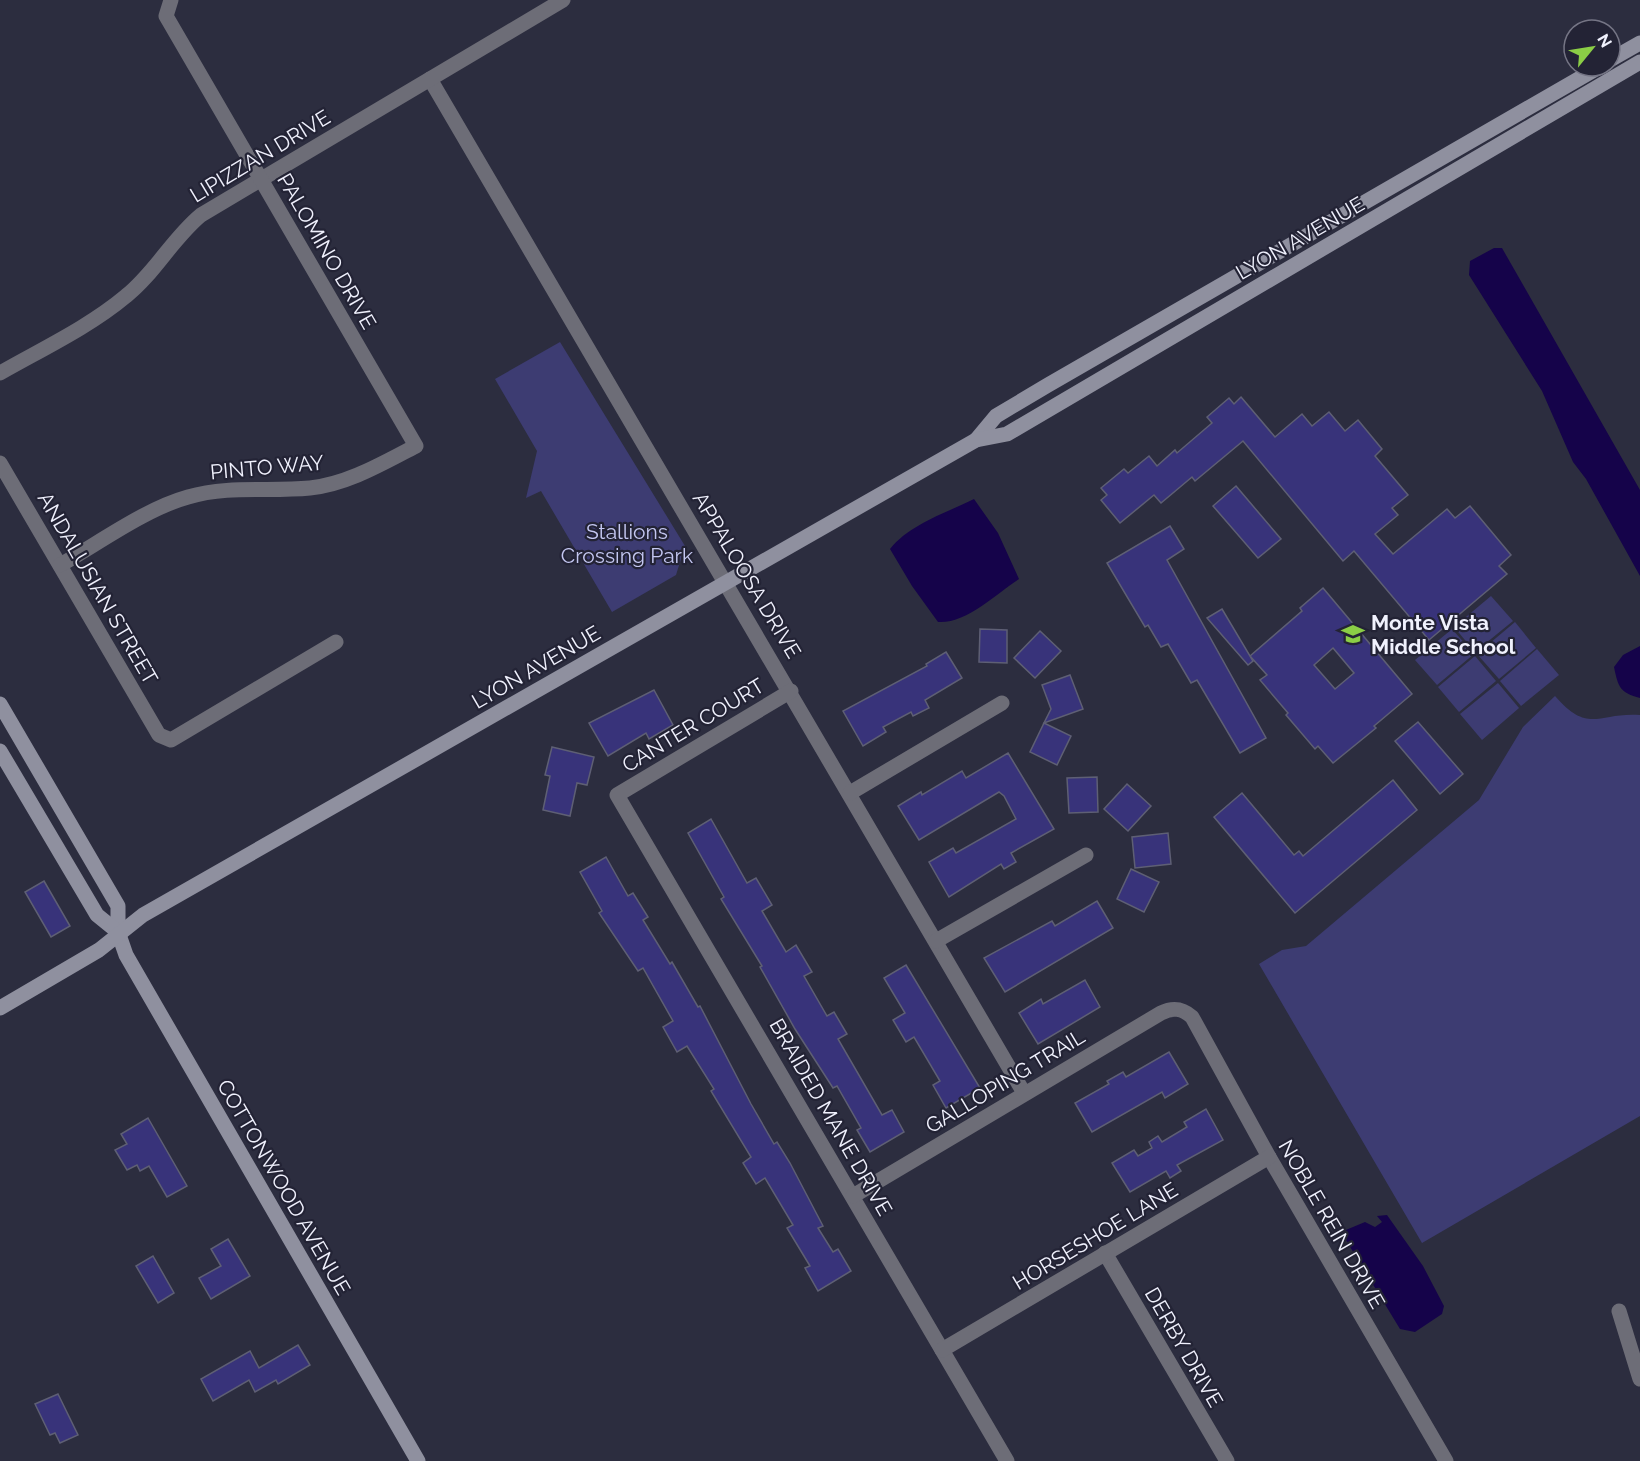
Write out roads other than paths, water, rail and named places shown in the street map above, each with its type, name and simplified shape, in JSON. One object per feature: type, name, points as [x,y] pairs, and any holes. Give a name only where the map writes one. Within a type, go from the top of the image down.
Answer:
[{"type":"street","name":"PALOMINO DRIVE","points":[[171,0],[166,16],[416,446]]},
{"type":"street","name":"LIPIZZAN DRIVE","points":[[0,373],[106,312],[143,280],[181,232],[201,215],[563,0]]},
{"type":"street","points":[[1622,53],[1640,43]]},
{"type":"street","name":"LYON AVENUE","points":[[0,1008],[99,950],[118,932],[153,909],[976,440],[1007,434],[1640,62]]},
{"type":"street","name":"LYON AVENUE","points":[[976,440],[996,416],[1580,78]]},
{"type":"street","name":"APPALOOSA DRIVE","points":[[430,79],[791,691],[1024,1093]]},
{"type":"street","name":"PINTO WAY","points":[[60,565],[159,509],[186,497],[235,488],[314,487],[374,468],[416,446]]},
{"type":"street","name":"ANDALUSIAN STREET","points":[[0,463],[159,735],[171,740],[336,642]]},
{"type":"street","name":"CANTER COURT","points":[[617,795],[791,691]]},
{"type":"street","points":[[850,793],[1002,703]]},
{"type":"street","name":"COTTONWOOD AVENUE","points":[[0,704],[118,906],[118,932],[126,956],[418,1461]]},
{"type":"street","name":"COTTONWOOD AVENUE","points":[[0,751],[97,915],[118,932]]},
{"type":"street","name":"BRAIDED MANE DRIVE","points":[[617,795],[1007,1461]]},
{"type":"street","points":[[936,941],[1086,855]]},
{"type":"street","name":"GALLOPING TRAIL","points":[[853,1196],[1161,1013],[1171,1008],[1181,1010]]},
{"type":"street","name":"NOBLE REIN DRIVE","points":[[1181,1010],[1192,1017],[1269,1157],[1446,1461]]},
{"type":"street","name":"HORSESHOE LANE","points":[[942,1350],[1269,1157]]},
{"type":"street","name":"DERBY DRIVE","points":[[1106,1253],[1227,1461]]},
{"type":"street","points":[[1619,1311],[1640,1378]]},
{"type":"place","name":"Monte Vista Middle School","points":[[1353,634]]},
{"type":"park label","name":"Stallions Crossing Park","points":[[627,543]]}]
